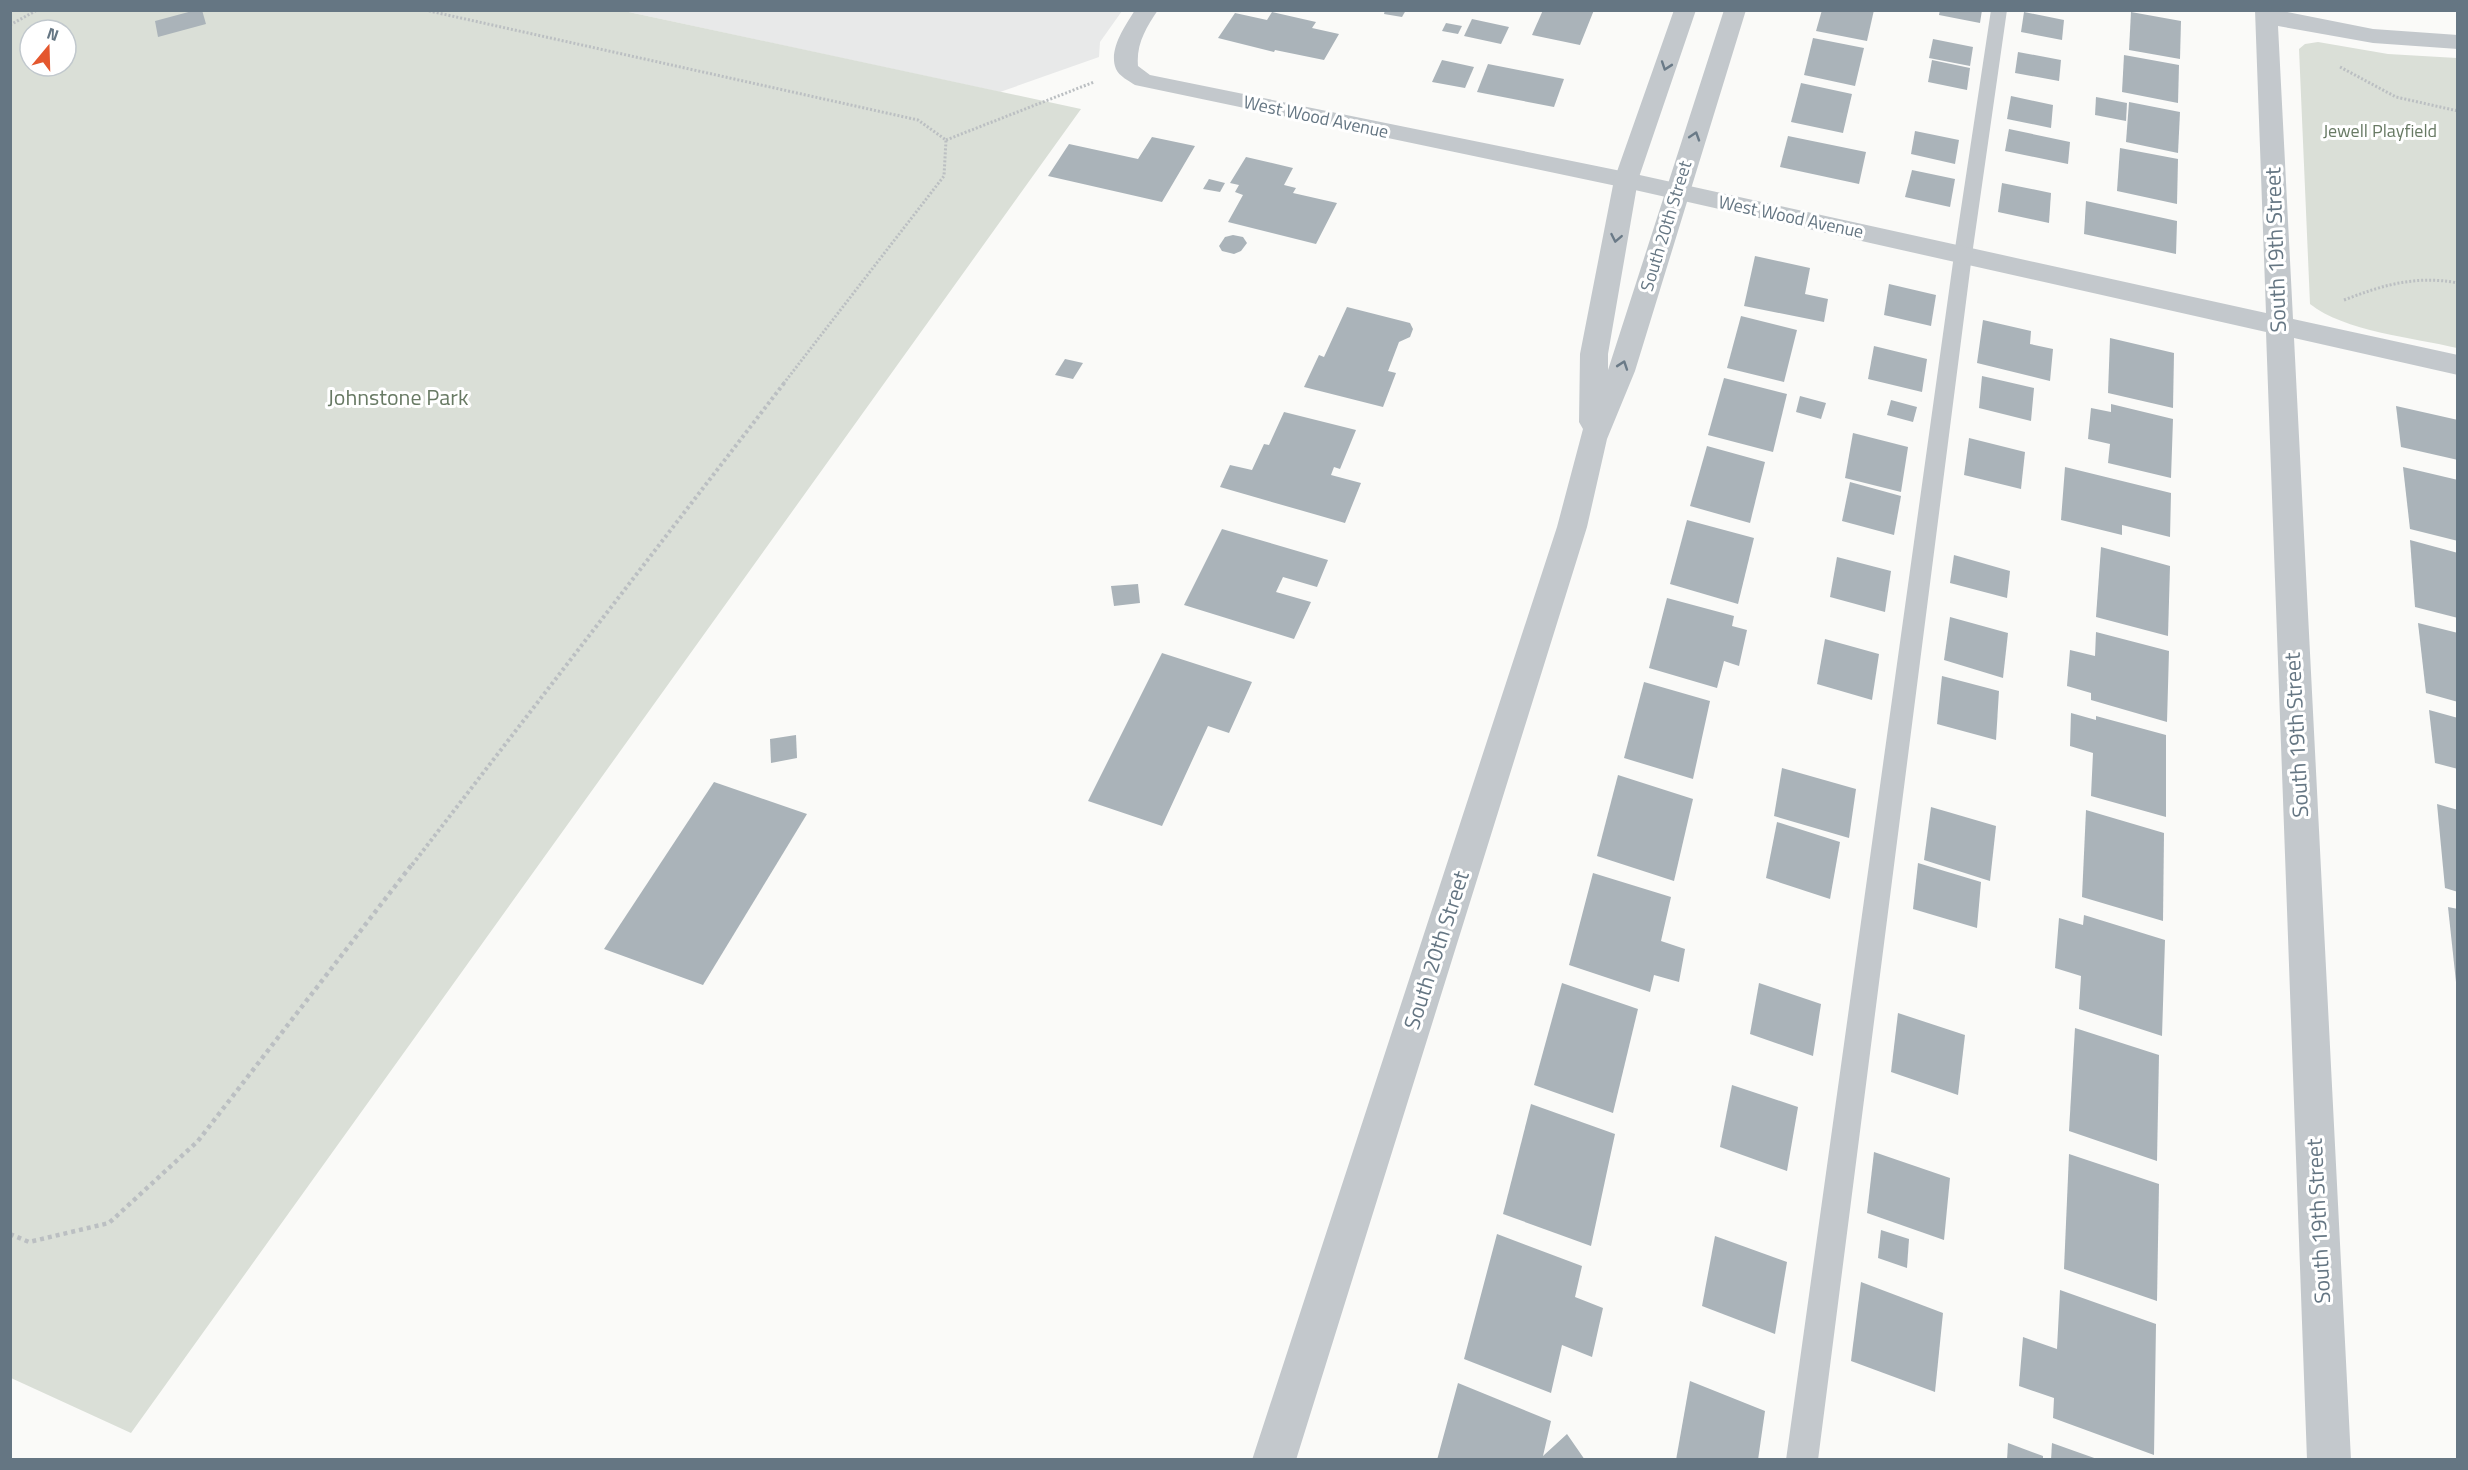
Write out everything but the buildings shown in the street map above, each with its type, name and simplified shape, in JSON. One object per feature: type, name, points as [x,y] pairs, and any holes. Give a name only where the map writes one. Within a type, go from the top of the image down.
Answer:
[{"type":"street","points":[[1126,69],[1124,54],[1128,40],[1147,10]]},
{"type":"street","name":"South 20th Street","points":[[1593,439],[1594,354],[1626,180],[1685,10]]},
{"type":"street","name":"South 20th Street","points":[[1274,1460],[1572,526],[1593,439],[1621,371],[1735,10]]},
{"type":"street","points":[[2266,14],[2373,36],[2457,42]]},
{"type":"street","name":"South 19th Street","points":[[2266,14],[2277,324],[2329,1460]]},
{"type":"street","name":"West Wood Avenue","points":[[1126,69],[1143,80],[1168,86],[1626,180],[2457,366]]},
{"type":"lane","points":[[1802,1460],[1963,255],[1999,10]]},
{"type":"path","points":[[10,25],[37,10]]},
{"type":"path","points":[[425,10],[918,120],[946,140]]},
{"type":"path","points":[[2332,62],[2366,84],[2405,102],[2457,111]]},
{"type":"path","points":[[946,140],[1126,69]]},
{"type":"path","points":[[10,1234],[29,1242],[109,1223],[198,1141],[944,176],[946,140]]},
{"type":"path","points":[[2339,302],[2399,279],[2428,278],[2457,283]]},
{"type":"shaded area","points":[[624,11],[1122,11],[1100,42],[1099,57],[1000,92]]},
{"type":"green space","name":"Johnstone Park","points":[[11,11],[624,11],[1081,109],[131,1433],[11,1378]]},
{"type":"green space","name":"Jewell Playfield","points":[[2318,42],[2388,54],[2457,58],[2457,348],[2360,327],[2341,321],[2310,304],[2299,49],[2305,44]]}]
